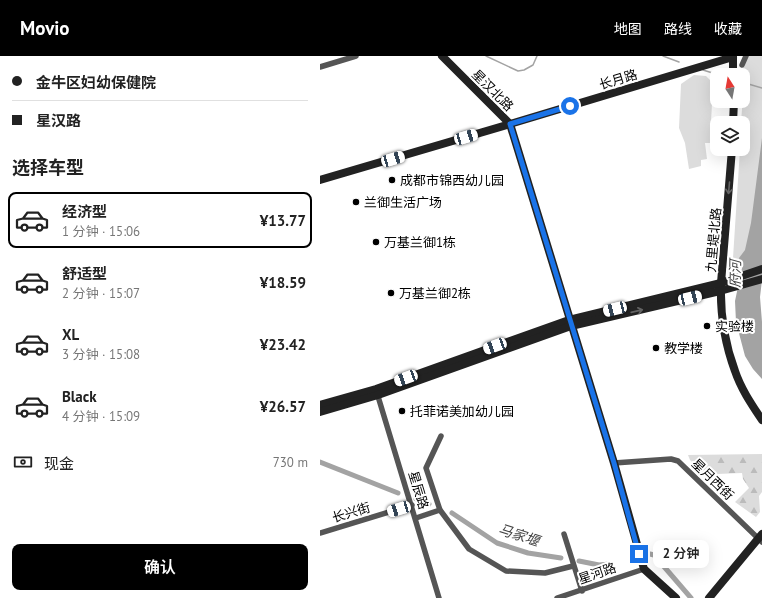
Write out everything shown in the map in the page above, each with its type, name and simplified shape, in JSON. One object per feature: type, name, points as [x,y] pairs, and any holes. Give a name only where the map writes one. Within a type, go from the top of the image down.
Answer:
[{"type":"street","points":[[320,67],[356,56]]},
{"type":"street","name":"星汉北路","points":[[442,56],[510,124]]},
{"type":"street","points":[[733,56],[733,68]]},
{"type":"street","name":"长月路","points":[[320,180],[733,56]]},
{"type":"street","points":[[742,65],[746,56]]},
{"type":"street","points":[[510,124],[614,463],[644,569],[676,598]]},
{"type":"street","name":"九里堤北路","points":[[731,156],[720,287],[720,303],[726,337],[735,372],[750,402],[762,420]]},
{"type":"street","points":[[720,287],[740,276],[762,269]]},
{"type":"street","points":[[320,412],[570,323],[720,287],[739,286],[762,279]]},
{"type":"street","points":[[320,405],[377,392]]},
{"type":"street","name":"星辰路","points":[[377,392],[440,598]]},
{"type":"street","points":[[441,436],[426,468],[440,510],[469,549],[506,571],[545,574],[573,566]]},
{"type":"street","name":"星月西街","points":[[614,463],[671,459],[678,461],[761,538]]},
{"type":"street","name":"长兴街","points":[[320,533],[412,505]]},
{"type":"street","points":[[416,518],[440,510]]},
{"type":"street","points":[[564,534],[582,591]]},
{"type":"street","points":[[708,598],[761,538]]},
{"type":"street","name":"星河路","points":[[557,598],[582,591],[644,569]]},
{"type":"green space","points":[[743,56],[762,56],[762,261],[742,267],[733,258],[740,156],[750,156],[750,116],[742,116],[742,108],[750,108],[750,68],[743,68]]},
{"type":"green space","points":[[694,75],[706,76],[710,80],[710,108],[712,108],[711,116],[710,116],[710,143],[705,143],[707,159],[701,160],[701,166],[689,169],[685,143],[679,128],[681,84]]},
{"type":"green space","points":[[762,454],[762,492],[759,496],[760,512],[756,517],[735,502],[749,488],[743,479],[742,473],[717,474],[709,480],[690,460],[688,455]]},
{"type":"shaded area","points":[[762,138],[762,280],[760,297],[762,322],[762,379],[753,369],[745,356],[736,322],[735,301],[742,268],[739,258],[745,250],[751,223]]},
{"type":"waterway","points":[[486,56],[518,71],[524,70],[533,65],[537,56]]},
{"type":"waterway","points":[[663,56],[679,62]]},
{"type":"waterway","points":[[703,70],[710,72]]},
{"type":"waterway","points":[[750,84],[762,88]]},
{"type":"waterway","name":"马家堰","points":[[320,462],[398,493]]},
{"type":"waterway","name":"马家堰","points":[[416,499],[429,504]]},
{"type":"waterway","name":"马家堰","points":[[452,513],[497,543],[528,553],[561,558]]},
{"type":"waterway","name":"马家堰","points":[[650,554],[654,555],[691,598]]},
{"type":"waterway","name":"马家堰","points":[[579,561],[599,565],[610,564]]},
{"type":"place","name":"成都市锦西幼儿园","points":[[392,180]]},
{"type":"place","name":"兰御生活广场","points":[[356,202]]},
{"type":"place","name":"万基兰御1栋","points":[[376,242]]},
{"type":"place","name":"万基兰御2栋","points":[[391,293]]},
{"type":"place","name":"实验楼","points":[[707,326]]},
{"type":"place","name":"教学楼","points":[[656,348]]},
{"type":"place","name":"托菲诺美加幼儿园","points":[[402,411]]},
{"type":"route","points":[[570,106],[510,124],[614,463],[639,554]]},
{"type":"water label","name":"府河","points":[[735,274]]}]
